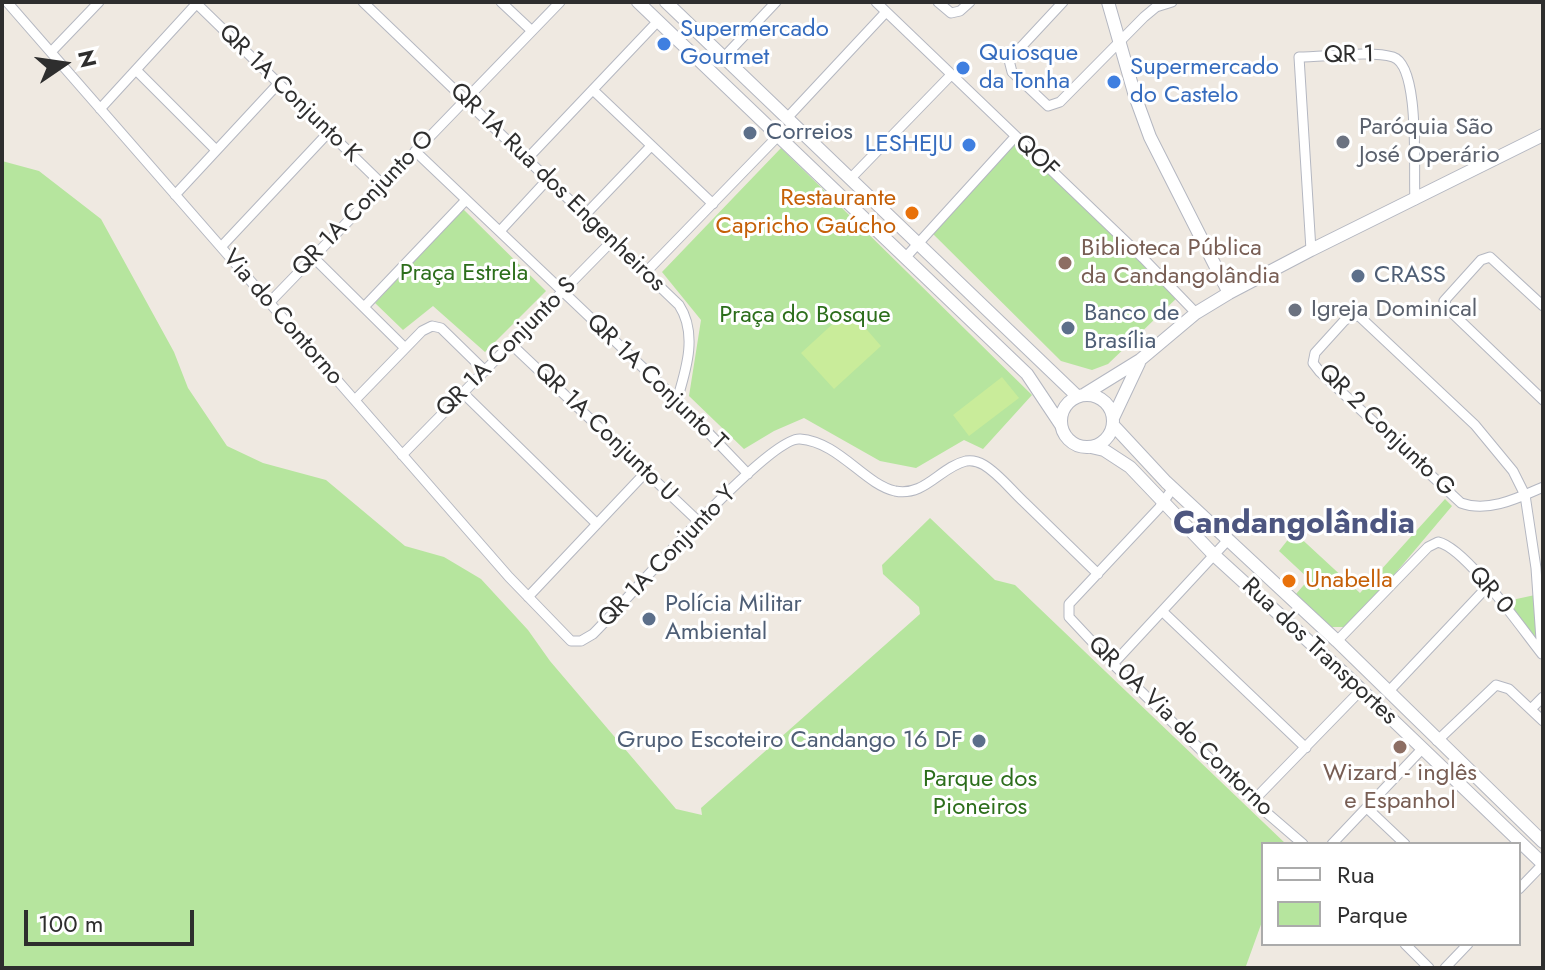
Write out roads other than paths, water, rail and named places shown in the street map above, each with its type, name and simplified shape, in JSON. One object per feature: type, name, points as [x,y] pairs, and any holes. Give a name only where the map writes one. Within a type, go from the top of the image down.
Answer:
[{"type":"street","points":[[51,52],[99,2]]},
{"type":"street","name":"QR 1A Rua dos Engenheiros","points":[[363,2],[679,305],[689,326],[690,342],[677,400]]},
{"type":"street","points":[[501,2],[532,31]]},
{"type":"street","name":"QR 1A Conjunto O","points":[[269,303],[560,2]]},
{"type":"street","points":[[638,2],[1027,374],[1061,425]]},
{"type":"street","points":[[666,2],[917,243],[1081,395],[1104,400],[1113,421]]},
{"type":"street","points":[[725,56],[776,2]]},
{"type":"street","name":"QOF","points":[[876,2],[1143,258],[1196,313]]},
{"type":"street","points":[[938,2],[951,13],[960,11],[970,2]]},
{"type":"street","points":[[1063,2],[1009,60],[1012,72],[1044,103],[1052,106],[1060,102],[1156,7],[1172,2]]},
{"type":"street","points":[[1108,2],[1150,137],[1229,293]]},
{"type":"street","points":[[100,109],[196,3]]},
{"type":"street","name":"QR 1A Conjunto K","points":[[196,3],[383,185]]},
{"type":"street","name":"Via do Contorno","points":[[6,6],[51,52],[559,632]]},
{"type":"street","points":[[788,117],[886,12]]},
{"type":"street","points":[[527,159],[658,21]]},
{"type":"street","name":"QR 1","points":[[1311,250],[1299,57],[1383,55],[1403,63],[1408,73],[1412,107],[1415,200]]},
{"type":"street","points":[[136,70],[216,150]]},
{"type":"street","points":[[729,89],[743,74]]},
{"type":"street","points":[[851,178],[951,75]]},
{"type":"street","points":[[175,195],[278,84]]},
{"type":"street","points":[[593,90],[713,204]]},
{"type":"street","points":[[221,247],[328,133]]},
{"type":"street","points":[[1140,360],[1106,439],[1091,447],[1081,447],[1064,435],[1061,413],[1067,403],[1140,360],[1196,313],[1311,250],[1543,135]]},
{"type":"street","points":[[646,272],[778,136]]},
{"type":"street","points":[[905,258],[1015,137]]},
{"type":"street","points":[[585,215],[651,146]]},
{"type":"street","name":"QR 1A Conjunto T","points":[[415,151],[677,400],[748,474]]},
{"type":"street","points":[[500,231],[548,179]]},
{"type":"street","points":[[364,307],[466,200]]},
{"type":"street","name":"QR 1A Conjunto S","points":[[402,455],[612,241]]},
{"type":"street","points":[[313,257],[405,348]]},
{"type":"street","points":[[1543,306],[1490,257],[1481,260],[1444,301],[1448,309],[1543,400]]},
{"type":"street","name":"QR 2 Conjunto G","points":[[1525,495],[1484,507],[1461,503],[1316,368],[1313,363],[1315,353],[1344,321],[1355,315],[1475,425],[1507,460],[1525,495],[1536,568],[1542,655]]},
{"type":"street","points":[[355,400],[422,331],[436,326],[485,371]]},
{"type":"street","name":"QR 1A Conjunto U","points":[[511,344],[699,522]]},
{"type":"street","points":[[463,393],[597,524]]},
{"type":"street","name":"Rua dos Transportes","points":[[1113,421],[1173,488],[1227,541],[1337,641],[1543,842]]},
{"type":"street","name":"QR 1A Conjunto Y","points":[[559,632],[575,643],[593,634],[770,452],[784,442],[801,438],[849,460],[883,487],[907,492],[928,484],[966,461],[979,462],[1098,574]]},
{"type":"street","name":"Rua dos Transportes","points":[[1091,447],[1104,450],[1130,467],[1214,555],[1520,842]]},
{"type":"street","points":[[528,597],[646,472]]},
{"type":"street","points":[[1525,495],[1543,487]]},
{"type":"street","points":[[1098,574],[1165,501],[1173,488]]},
{"type":"street","points":[[1113,664],[1227,541]]},
{"type":"street","name":"QR 0","points":[[1337,641],[1428,547],[1438,542],[1454,550],[1488,586],[1542,655]]},
{"type":"street","name":"QR 0A Via do Contorno","points":[[1098,574],[1069,604],[1072,623],[1253,801],[1301,842]]},
{"type":"street","points":[[1389,691],[1488,586]]},
{"type":"street","points":[[1162,611],[1306,748]]},
{"type":"street","points":[[1347,677],[1359,663]]},
{"type":"street","points":[[1437,741],[1491,688],[1503,685],[1543,721]]},
{"type":"street","points":[[1253,801],[1361,690]]},
{"type":"street","points":[[1531,709],[1543,697]]},
{"type":"street","points":[[1334,842],[1423,748]]},
{"type":"street","points":[[1367,808],[1403,842]]},
{"type":"street","name":"Rua dos Transportes","points":[[1521,843],[1543,864]]},
{"type":"street","points":[[1521,887],[1543,864]]},
{"type":"street","points":[[1407,946],[1429,968]]},
{"type":"street","points":[[1445,968],[1466,946]]},
{"type":"place","name":"Supermercado Gourmet","points":[[664,44]]},
{"type":"place","name":"Quiosque da Tonha","points":[[963,68]]},
{"type":"place","name":"Supermercado do Castelo","points":[[1114,82]]},
{"type":"place","name":"Correios","points":[[750,133]]},
{"type":"place","name":"Paróquia São José Operário","points":[[1343,142]]},
{"type":"place","name":"LESHEJU","points":[[969,145]]},
{"type":"place","name":"Restaurante Capricho Gaúcho","points":[[912,213]]},
{"type":"place","name":"Biblioteca Pública da Candangolândia","points":[[1065,263]]},
{"type":"place","name":"CRASS","points":[[1358,276]]},
{"type":"place","name":"Igreja Dominical","points":[[1295,310]]},
{"type":"place","name":"Banco de Brasília","points":[[1068,328]]},
{"type":"place","name":"Unabella","points":[[1289,581]]},
{"type":"place","name":"Polícia Militar Ambiental","points":[[649,619]]},
{"type":"place","name":"Grupo Escoteiro Candango 16 DF","points":[[979,741]]},
{"type":"place","name":"Wizard - inglês e Espanhol","points":[[1400,747]]},
{"type":"district","name":"Candangolândia","points":[[1294,525]]},
{"type":"park label","name":"Praça Estrela","points":[[464,274]]},
{"type":"park label","name":"Praça do Bosque","points":[[805,316]]},
{"type":"park label","name":"Parque dos Pioneiros","points":[[980,794]]}]
